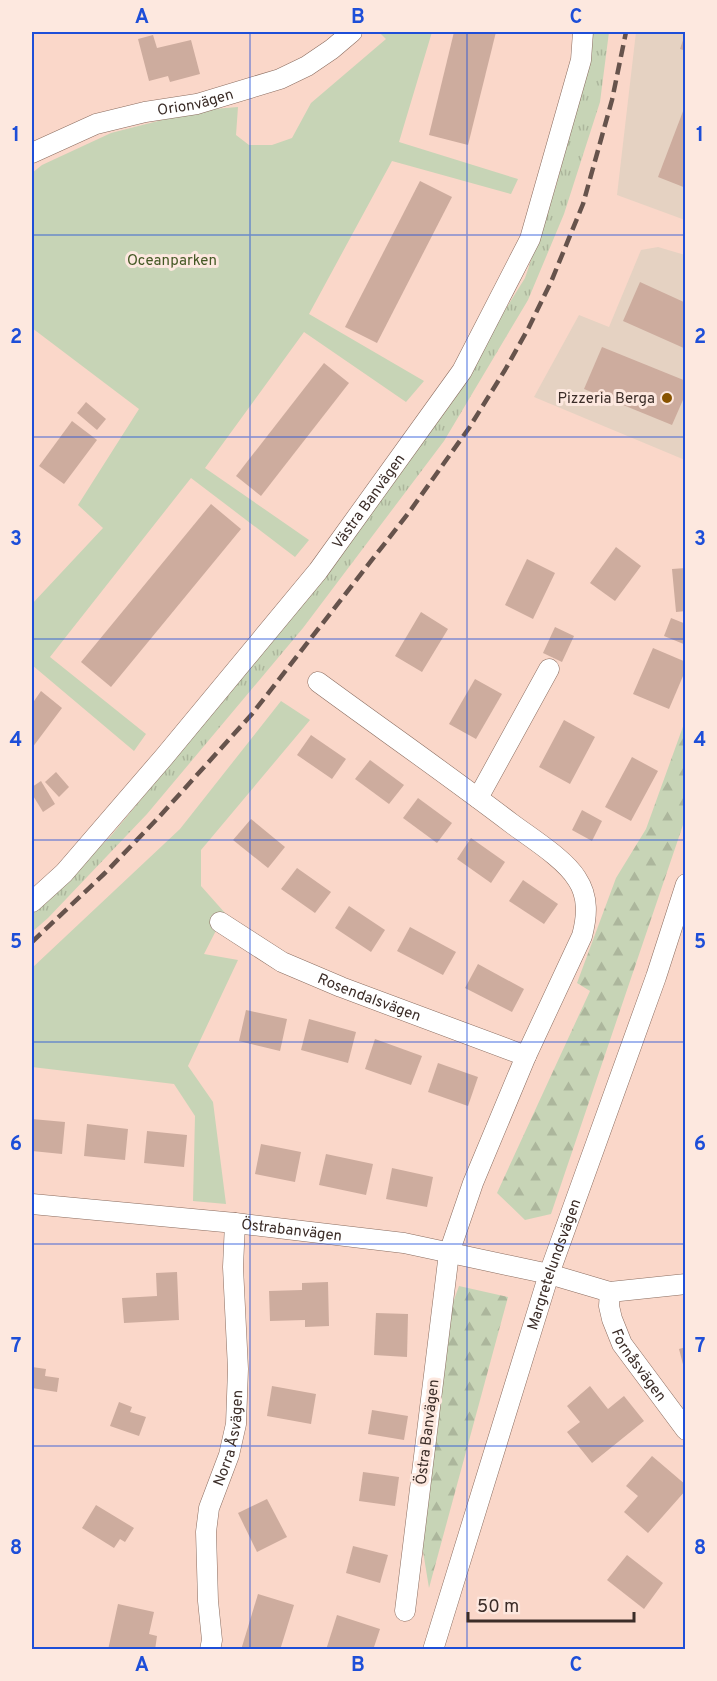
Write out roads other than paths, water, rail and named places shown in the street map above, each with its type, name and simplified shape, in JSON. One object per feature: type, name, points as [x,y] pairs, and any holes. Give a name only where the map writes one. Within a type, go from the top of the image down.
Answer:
[{"type":"street","name":"Orionvägen","points":[[32,153],[96,124],[145,112],[197,104],[280,79],[307,66],[352,32]]},
{"type":"street","name":"Västra Banvägen","points":[[32,902],[64,873],[164,757],[318,571],[462,371],[530,239],[581,60],[583,32]]},
{"type":"street","points":[[478,798],[549,669]]},
{"type":"street","points":[[318,682],[563,863],[579,881],[586,902],[586,920],[582,936],[526,1056],[473,1183],[448,1253]]},
{"type":"street","name":"Margretelundsvägen","points":[[433,1650],[549,1274],[656,977],[686,884]]},
{"type":"street","name":"Rosendalsvägen","points":[[220,922],[282,962],[341,987],[526,1056]]},
{"type":"street","name":"Östrabanvägen","points":[[32,1204],[235,1223],[404,1243],[549,1274],[610,1292]]},
{"type":"street","name":"Norra Åsvägen","points":[[210,1650],[212,1640],[208,1601],[206,1532],[210,1508],[229,1455],[236,1424],[238,1369],[233,1267],[235,1223]]},
{"type":"street","name":"Östra Banvägen","points":[[405,1611],[448,1253]]},
{"type":"street","points":[[610,1292],[686,1284]]},
{"type":"street","name":"Fornåsvägen","points":[[610,1292],[609,1306],[622,1344],[686,1430]]},
{"type":"railway","points":[[32,942],[105,873],[252,714],[410,511],[469,428],[528,329],[551,282],[583,204],[612,100],[626,32]]},
{"type":"place","name":"Pizzeria Berga","points":[[667,398]]},
{"type":"park label","name":"Oceanparken","points":[[172,260]]}]
